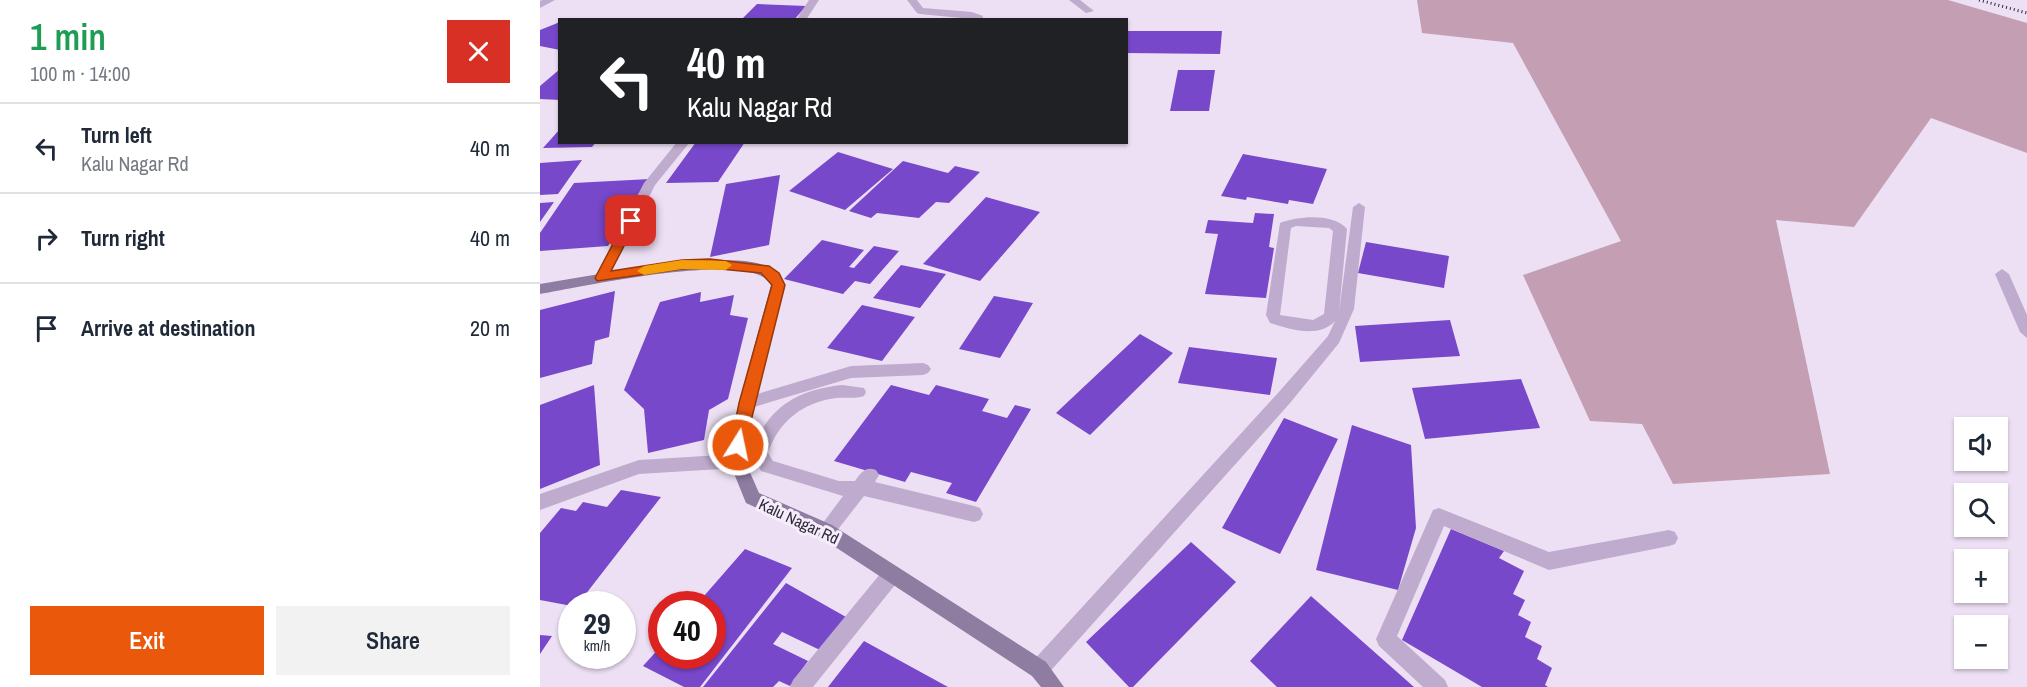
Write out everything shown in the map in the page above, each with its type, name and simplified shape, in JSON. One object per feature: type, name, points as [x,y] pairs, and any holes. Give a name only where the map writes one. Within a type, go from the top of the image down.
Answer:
[{"type":"street","points":[[540,5],[550,0]]},
{"type":"street","points":[[802,18],[814,0]]},
{"type":"street","points":[[912,0],[920,11],[932,17],[972,15],[978,16],[978,18]]},
{"type":"street","points":[[1074,0],[1089,11]]},
{"type":"street","points":[[602,278],[651,183],[682,144]]},
{"type":"street","points":[[1347,234],[1332,224],[1295,222],[1285,226],[1273,315],[1275,319],[1314,326],[1328,320],[1331,315],[1347,234],[1359,207]]},
{"type":"street","points":[[1039,669],[1276,407],[1334,339],[1347,309],[1347,234]]},
{"type":"street","points":[[540,289],[682,264],[764,269],[774,276],[778,285],[747,403],[736,461],[639,467],[540,502]]},
{"type":"street","points":[[2002,274],[2027,332]]},
{"type":"street","points":[[747,403],[851,372],[922,369]]},
{"type":"street","points":[[858,392],[847,390],[827,393],[790,406],[762,441],[759,454],[767,466],[839,489],[866,481],[974,514]]},
{"type":"street","name":"Kalu Nagar Rd","points":[[736,461],[752,498],[826,531],[1039,669],[1054,687]]},
{"type":"street","points":[[826,531],[866,481]]},
{"type":"street","points":[[1438,687],[1386,639],[1439,516],[1549,561],[1669,538]]},
{"type":"street","points":[[800,687],[892,574]]},
{"type":"shaded area","points":[[1417,0],[1948,0],[2027,23],[2027,153],[1931,118],[1854,227],[1776,220],[1830,474],[1673,484],[1642,424],[1590,421],[1523,275],[1621,241],[1513,43],[1422,33]]},
{"type":"building","points":[[757,4],[806,6],[796,18],[743,18]]},
{"type":"building","points":[[558,23],[558,50],[540,46],[540,30]]},
{"type":"building","points":[[1128,31],[1222,31],[1220,54],[1128,53]]},
{"type":"building","points":[[1178,70],[1215,70],[1209,111],[1170,111]]},
{"type":"building","points":[[558,71],[558,100],[540,99],[540,86]]},
{"type":"building","points":[[558,131],[558,144],[594,144],[592,147],[543,148]]},
{"type":"building","points":[[695,144],[744,144],[718,182],[666,183]]},
{"type":"building","points":[[838,152],[893,169],[845,210],[789,191]]},
{"type":"building","points":[[1243,154],[1327,169],[1313,204],[1289,200],[1288,204],[1247,197],[1246,200],[1221,196]]},
{"type":"building","points":[[582,160],[558,194],[540,195],[540,163]]},
{"type":"building","points":[[903,161],[948,173],[955,166],[980,172],[949,203],[936,202],[919,218],[877,213],[871,218],[849,211]]},
{"type":"building","points":[[780,175],[769,245],[710,257],[726,184]]},
{"type":"building","points":[[650,179],[608,246],[540,251],[540,233],[574,183]]},
{"type":"building","points":[[986,197],[1040,212],[980,281],[923,264]]},
{"type":"building","points":[[554,202],[540,222],[540,203]]},
{"type":"building","points":[[1255,213],[1274,214],[1269,247],[1274,248],[1266,298],[1205,294],[1218,234],[1205,233],[1208,220],[1253,223]]},
{"type":"building","points":[[822,240],[864,250],[849,267],[854,268],[874,246],[899,251],[870,284],[855,281],[843,294],[784,279]]},
{"type":"building","points":[[1366,242],[1449,256],[1444,288],[1358,273]]},
{"type":"building","points":[[901,265],[946,274],[920,308],[873,298]]},
{"type":"building","points":[[615,291],[609,337],[595,341],[592,364],[540,378],[540,310]]},
{"type":"building","points":[[701,292],[700,302],[734,295],[730,315],[748,318],[728,399],[709,410],[704,440],[648,453],[644,409],[624,390],[660,302]]},
{"type":"building","points":[[994,296],[1033,303],[1000,358],[959,349]]},
{"type":"building","points":[[862,305],[915,317],[882,361],[827,348]]},
{"type":"building","points":[[1450,320],[1460,356],[1360,362],[1355,326]]},
{"type":"building","points":[[1140,334],[1173,353],[1090,435],[1056,413]]},
{"type":"building","points":[[1189,347],[1277,358],[1270,395],[1178,383]]},
{"type":"building","points":[[1521,379],[1540,428],[1425,439],[1412,388]]},
{"type":"building","points":[[594,385],[600,465],[540,489],[540,405]]},
{"type":"building","points":[[891,385],[929,395],[936,385],[989,399],[982,411],[1007,418],[1015,405],[1031,409],[976,502],[946,493],[952,483],[911,472],[905,482],[834,461]]},
{"type":"building","points":[[1284,418],[1338,439],[1280,554],[1222,528]]},
{"type":"building","points":[[1352,425],[1411,445],[1416,528],[1398,590],[1316,570]]},
{"type":"building","points":[[621,490],[661,497],[588,591],[558,591],[558,603],[540,600],[540,533],[561,508],[576,511],[583,502],[607,507]]},
{"type":"building","points":[[1451,529],[1504,551],[1499,558],[1524,571],[1513,594],[1525,600],[1518,615],[1531,622],[1525,637],[1542,646],[1537,659],[1552,668],[1545,685],[1548,687],[1482,687],[1402,640]]},
{"type":"building","points":[[1191,542],[1236,582],[1133,687],[1129,687],[1086,642]]},
{"type":"building","points":[[745,549],[792,568],[726,653],[726,591],[708,591]]},
{"type":"building","points":[[786,583],[846,617],[820,650],[782,632],[773,644],[808,661],[790,686],[779,681],[773,687],[703,687],[717,669],[726,669],[726,658]]},
{"type":"building","points":[[1311,596],[1414,687],[1277,687],[1250,661]]},
{"type":"building","points":[[540,635],[552,636],[540,654]]},
{"type":"building","points":[[864,641],[948,687],[828,687]]},
{"type":"building","points":[[649,669],[714,669],[700,687],[684,687]]},
{"type":"railway","points":[[1979,0],[2027,13]]},
{"type":"slow traffic","points":[[644,271],[682,264],[726,265]]},
{"type":"route","points":[[631,221],[602,278],[682,264],[764,269],[774,276],[778,285],[740,429],[738,445]]}]
